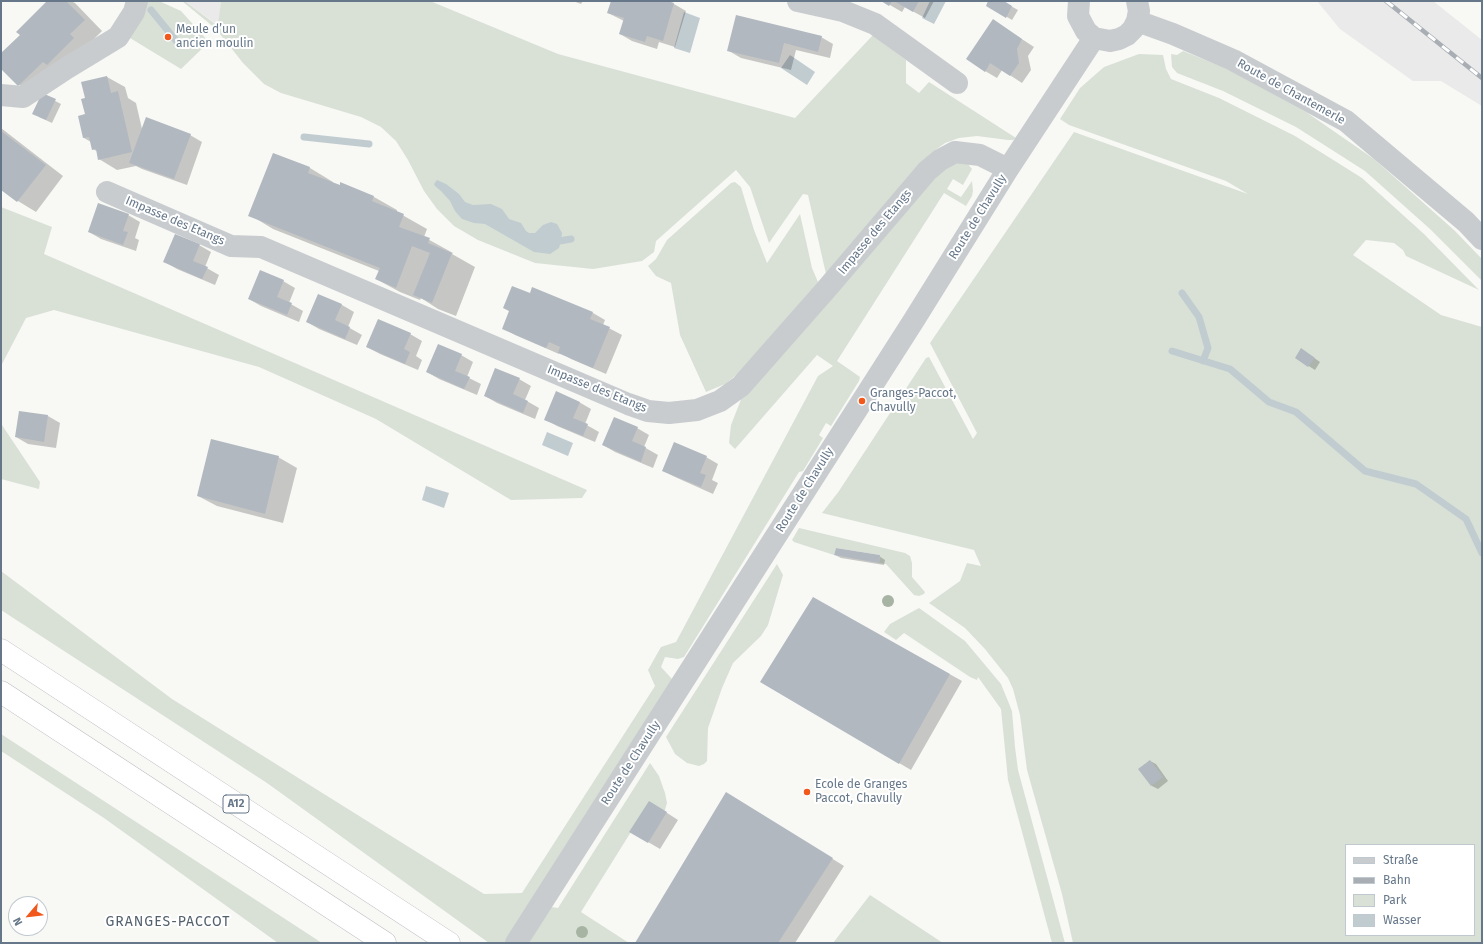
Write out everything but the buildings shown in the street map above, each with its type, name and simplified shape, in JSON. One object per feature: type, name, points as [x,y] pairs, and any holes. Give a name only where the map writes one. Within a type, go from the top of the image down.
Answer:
[{"type":"highway","points":[[1,647],[24,665]]},
{"type":"highway","name":"A12","points":[[1,650],[449,943]]},
{"type":"highway","points":[[1,692],[385,943]]},
{"type":"street","points":[[1,95],[23,97],[118,37],[134,12],[138,1]]},
{"type":"street","points":[[798,1],[843,11],[875,24],[957,83]]},
{"type":"street","points":[[1079,1],[1078,16],[1081,24],[1094,38],[1101,40],[1110,41],[1127,35],[1133,29],[1137,11]]},
{"type":"street","name":"Route de Chantemerle","points":[[1137,11],[1173,34],[1233,60],[1346,121],[1466,222],[1482,239]]},
{"type":"street","name":"Route de Chavully","points":[[516,943],[910,326],[1008,169],[1094,38]]},
{"type":"street","name":"Impasse des Etangs","points":[[106,192],[231,246],[261,247],[628,404],[648,411],[669,413],[697,410],[720,401],[741,386],[927,171],[940,160],[955,152],[980,155],[1008,169]]},
{"type":"shaded area","points":[[185,1],[221,1],[219,26],[186,2]]},
{"type":"shaded area","points":[[1317,1],[1433,1],[1482,40],[1482,106],[1441,81],[1413,81],[1340,29]]},
{"type":"green space","points":[[148,1],[159,1],[181,11],[209,42],[181,69],[130,38]]},
{"type":"green space","points":[[182,1],[186,2],[218,26],[221,1],[430,1],[558,54],[795,118],[873,35],[906,60],[906,83],[919,93],[929,82],[1016,138],[1013,140],[1008,140],[977,136],[959,138],[945,143],[930,154],[826,274],[808,195],[803,194],[769,243],[750,187],[736,170],[656,241],[654,252],[642,261],[593,269],[535,263],[478,240],[454,226],[437,209],[424,191],[396,141],[381,127],[361,117],[281,93],[264,84],[243,63],[216,29]]},
{"type":"green space","points":[[1183,51],[1228,69],[1306,112],[1374,159],[1454,230],[1482,259],[1482,281],[1430,229],[1365,171],[1296,127],[1223,91],[1177,73],[1172,67],[1171,54],[1177,55]]},
{"type":"green space","points":[[1139,54],[1163,55],[1166,69],[1171,79],[1219,98],[1295,136],[1362,178],[1424,234],[1479,290],[1406,256],[1403,250],[1394,243],[1366,240],[1353,255],[1441,315],[1482,327],[1482,943],[1073,943],[1062,894],[1027,770],[1020,715],[1013,689],[1008,678],[985,649],[965,628],[929,603],[960,581],[967,563],[981,566],[974,550],[822,513],[839,491],[926,358],[929,357],[973,439],[977,433],[930,343],[1074,132],[1248,194],[1226,181],[1069,125],[1060,119],[1080,88],[1104,67]]},
{"type":"green space","points":[[958,161],[968,164],[972,169],[963,185],[953,179],[947,189],[961,197],[972,181],[972,196],[966,206],[944,193],[837,361],[860,377],[859,381],[831,426],[826,423],[819,435],[823,438],[803,471],[799,472],[684,657],[678,659],[665,657],[661,667],[672,679],[552,907],[558,908],[650,763],[659,776],[665,793],[667,803],[664,813],[649,803],[581,912],[629,943],[489,943],[267,783],[1,610],[1,571],[172,699],[484,894],[522,893],[655,686],[648,670],[661,647],[676,642],[818,376],[833,366],[817,355],[735,449],[729,443],[731,425],[742,397],[937,170]]},
{"type":"green space","points":[[735,182],[741,187],[754,230],[767,263],[800,214],[812,268],[818,282],[740,372],[725,384],[706,392],[680,335],[671,283],[656,276],[648,266],[656,259],[667,240],[731,183]]},
{"type":"green space","points":[[1,207],[52,227],[44,254],[587,490],[582,498],[511,500],[376,419],[259,367],[54,310],[26,318],[1,366]]},
{"type":"green space","points":[[1,408],[2,425],[40,482],[39,489],[1,479]]},
{"type":"green space","points":[[799,528],[905,553],[910,556],[912,563],[912,577],[925,592],[924,594],[919,596],[914,595],[886,564],[879,563],[880,555],[836,548],[834,555],[794,542],[792,540]]},
{"type":"green space","points":[[777,564],[783,575],[768,625],[761,636],[733,663],[722,688],[708,728],[707,761],[699,766],[687,763],[675,754],[666,737]]},
{"type":"green space","points":[[919,608],[965,641],[1001,684],[1012,711],[1018,770],[1065,943],[1052,943],[1008,780],[1001,709],[978,677],[977,680],[970,677],[904,633],[896,640],[884,632],[890,624]]},
{"type":"green space","points":[[1,734],[322,943],[278,943],[104,818],[1,751]]},
{"type":"green space","points":[[870,895],[943,943],[833,943]]},
{"type":"water","points":[[930,1],[946,1],[934,24],[922,18]]},
{"type":"water","points":[[684,12],[700,18],[690,53],[674,48]]},
{"type":"water","points":[[790,55],[815,72],[807,85],[781,68]]},
{"type":"water","points":[[437,180],[446,184],[459,194],[465,202],[473,205],[491,204],[502,209],[509,219],[521,223],[529,233],[535,233],[543,225],[551,222],[557,224],[562,233],[559,248],[550,254],[534,252],[485,224],[474,223],[462,219],[455,211],[450,201],[435,186],[434,184]]},
{"type":"water","points":[[547,432],[573,443],[568,456],[542,445]]},
{"type":"water","points":[[426,486],[449,493],[444,508],[422,500]]},
{"type":"waterway","points":[[151,10],[178,43]]},
{"type":"waterway","points":[[304,137],[369,144]]},
{"type":"waterway","points":[[554,242],[571,239]]},
{"type":"waterway","points":[[1182,293],[1199,317],[1208,348],[1203,361]]},
{"type":"waterway","points":[[1172,351],[1230,369],[1269,402],[1296,412],[1365,471],[1416,484],[1466,519],[1482,553]]},
{"type":"railway","points":[[1386,1],[1482,78]]},
{"type":"place","name":"Meule d’un ancien moulin","points":[[168,37]]},
{"type":"place","name":"Granges-Paccot, Chavully","points":[[862,401]]},
{"type":"place","name":"Ecole de Granges Paccot, Chavully","points":[[807,792]]},
{"type":"district","name":"GRANGES-PACCOT","points":[[168,922]]}]
